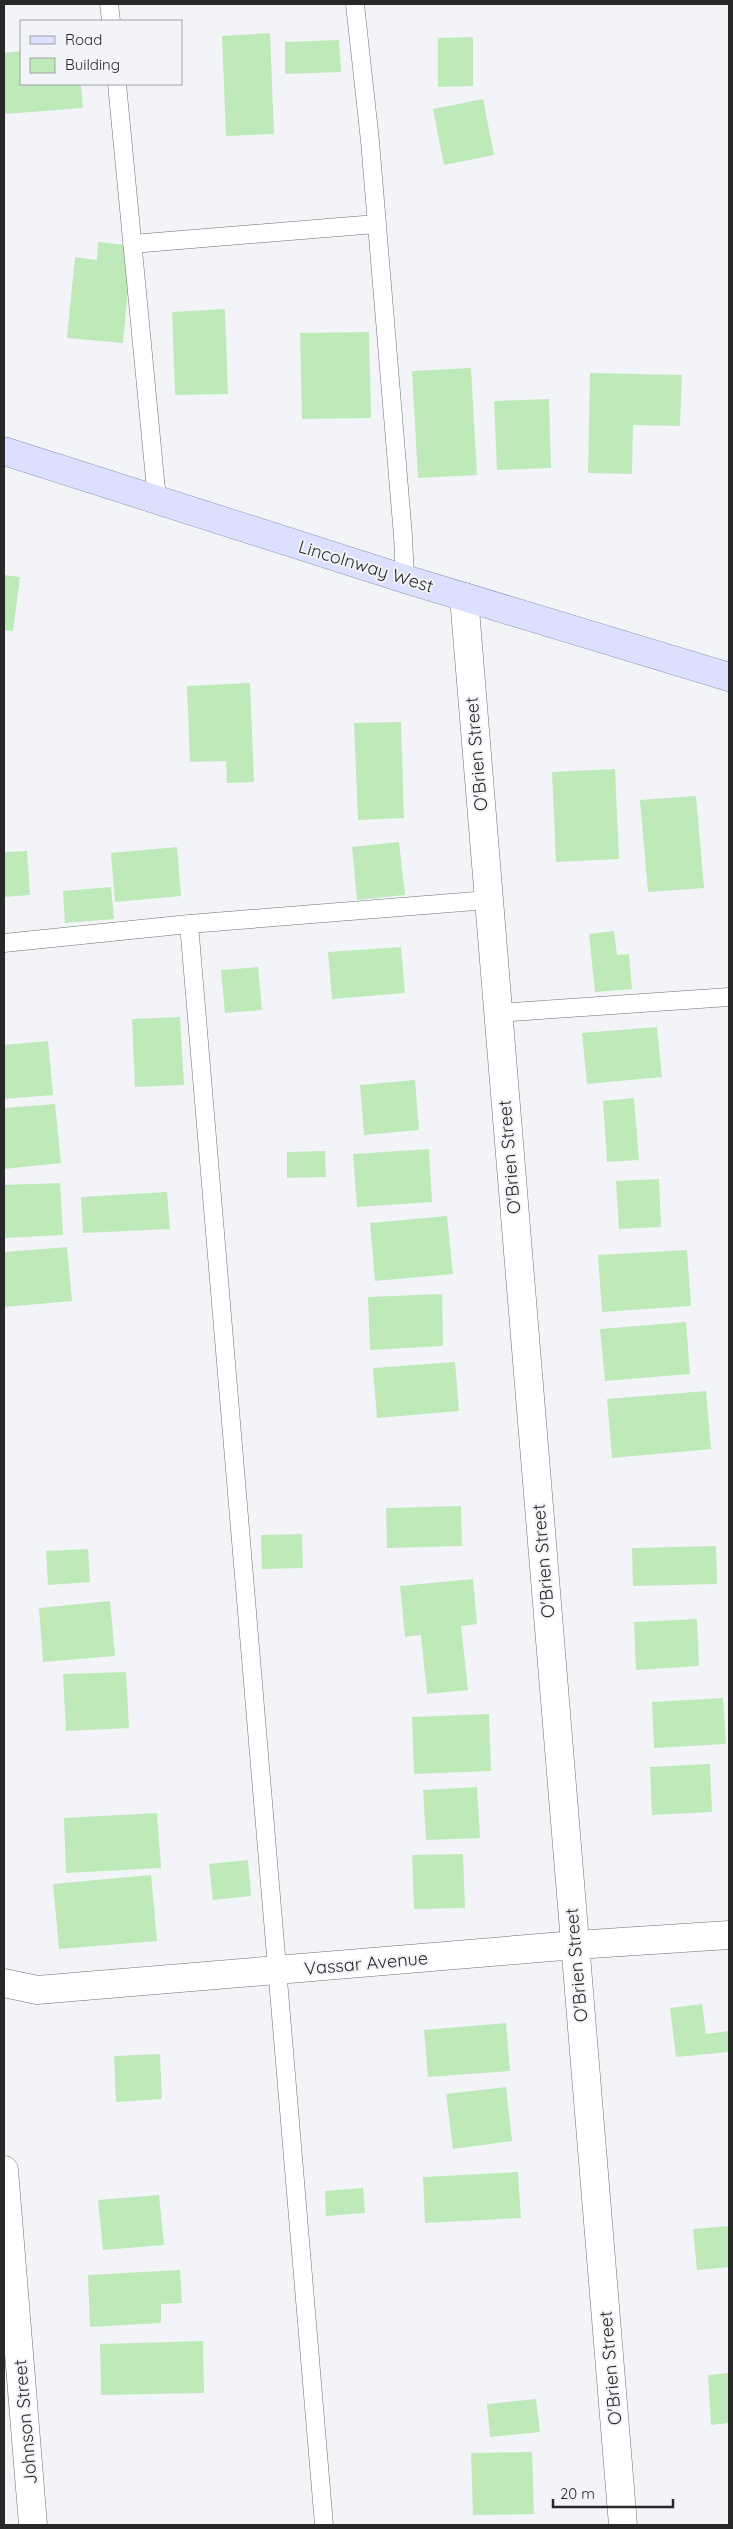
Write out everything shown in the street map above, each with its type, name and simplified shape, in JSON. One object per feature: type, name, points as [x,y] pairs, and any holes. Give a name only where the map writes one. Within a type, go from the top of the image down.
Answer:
[{"type":"main road","name":"Lincolnway West","points":[[4,451],[405,579],[729,677]]},
{"type":"street","name":"O'Brien Street","points":[[464,597],[624,2525]]},
{"type":"street","name":"Vassar Avenue","points":[[4,1984],[37,1990],[575,1945],[729,1935]]},
{"type":"street","name":"Johnson Street","points":[[4,2170],[33,2525]]},
{"type":"lane","points":[[109,4],[111,20]]},
{"type":"lane","points":[[355,4],[376,224],[403,536],[405,579]]},
{"type":"lane","points":[[117,85],[157,500]]},
{"type":"lane","points":[[132,244],[376,224]]},
{"type":"lane","points":[[4,943],[189,924],[488,900]]},
{"type":"lane","points":[[189,924],[324,2525]]},
{"type":"lane","points":[[498,1013],[729,997]]},
{"type":"building","points":[[270,33],[274,134],[226,136],[222,36]]},
{"type":"building","points":[[473,37],[473,86],[438,87],[438,38]]},
{"type":"building","points":[[339,40],[341,72],[285,74],[285,42]]},
{"type":"building","points":[[20,51],[20,85],[81,85],[83,108],[4,114],[4,53]]},
{"type":"building","points":[[483,99],[494,155],[444,165],[433,109]]},
{"type":"building","points":[[98,242],[132,246],[123,343],[67,338],[75,257],[97,260]]},
{"type":"building","points":[[225,309],[228,394],[175,395],[172,312]]},
{"type":"building","points":[[369,332],[371,418],[302,419],[300,333]]},
{"type":"building","points":[[471,368],[477,475],[418,478],[412,371]]},
{"type":"building","points":[[590,373],[682,375],[680,426],[633,425],[632,474],[588,473]]},
{"type":"building","points":[[549,399],[551,468],[497,470],[494,401]]},
{"type":"building","points":[[4,575],[20,577],[13,631],[4,630]]},
{"type":"building","points":[[250,683],[254,782],[227,783],[226,761],[190,762],[187,686]]},
{"type":"building","points":[[401,722],[404,818],[358,820],[354,723]]},
{"type":"building","points":[[615,769],[619,859],[556,862],[552,772]]},
{"type":"building","points":[[696,796],[704,888],[648,892],[640,800]]},
{"type":"building","points":[[399,842],[405,895],[357,900],[352,847]]},
{"type":"building","points":[[177,847],[181,896],[115,902],[111,853]]},
{"type":"building","points":[[27,851],[30,895],[4,897],[4,852]]},
{"type":"building","points":[[111,887],[114,919],[65,923],[63,891]]},
{"type":"building","points":[[614,931],[617,955],[629,954],[632,989],[595,992],[589,934]]},
{"type":"building","points":[[401,947],[405,993],[332,999],[328,952]]},
{"type":"building","points":[[258,967],[262,1010],[225,1013],[221,970]]},
{"type":"building","points":[[180,1017],[184,1085],[135,1087],[132,1019]]},
{"type":"building","points":[[657,1027],[662,1077],[587,1084],[582,1033]]},
{"type":"building","points":[[48,1041],[53,1095],[4,1099],[4,1045]]},
{"type":"building","points":[[415,1080],[419,1130],[364,1135],[360,1085]]},
{"type":"building","points":[[634,1098],[639,1160],[607,1162],[603,1101]]},
{"type":"building","points":[[55,1104],[61,1163],[4,1169],[4,1108]]},
{"type":"building","points":[[429,1149],[432,1202],[357,1207],[353,1154]]},
{"type":"building","points":[[325,1151],[326,1177],[287,1178],[287,1152]]},
{"type":"building","points":[[659,1179],[661,1227],[619,1229],[616,1181]]},
{"type":"building","points":[[60,1183],[63,1235],[4,1238],[4,1185]]},
{"type":"building","points":[[167,1192],[170,1229],[83,1233],[81,1197]]},
{"type":"building","points":[[447,1216],[453,1274],[375,1281],[370,1223]]},
{"type":"building","points":[[67,1247],[72,1301],[4,1307],[4,1252]]},
{"type":"building","points":[[687,1250],[691,1306],[602,1312],[598,1255]]},
{"type":"building","points":[[442,1294],[443,1346],[370,1350],[368,1297]]},
{"type":"building","points":[[686,1322],[690,1374],[605,1381],[600,1329]]},
{"type":"building","points":[[455,1362],[459,1411],[377,1418],[373,1368]]},
{"type":"building","points":[[706,1391],[711,1449],[612,1458],[607,1399]]},
{"type":"building","points":[[461,1506],[462,1546],[387,1548],[386,1508]]},
{"type":"building","points":[[302,1534],[303,1568],[262,1569],[261,1535]]},
{"type":"building","points":[[716,1546],[717,1584],[633,1586],[632,1548]]},
{"type":"building","points":[[88,1549],[90,1582],[48,1585],[46,1551]]},
{"type":"building","points":[[473,1579],[477,1624],[461,1626],[468,1690],[427,1694],[421,1635],[405,1637],[400,1586]]},
{"type":"building","points":[[110,1601],[115,1656],[43,1662],[39,1608]]},
{"type":"building","points":[[697,1619],[699,1666],[636,1670],[634,1622]]},
{"type":"building","points":[[126,1672],[129,1728],[66,1731],[63,1674]]},
{"type":"building","points":[[723,1698],[726,1744],[654,1748],[652,1702]]},
{"type":"building","points":[[489,1714],[491,1771],[414,1774],[412,1717]]},
{"type":"building","points":[[710,1764],[712,1812],[652,1815],[650,1767]]},
{"type":"building","points":[[477,1787],[480,1838],[426,1840],[423,1790]]},
{"type":"building","points":[[157,1813],[161,1868],[66,1873],[64,1818]]},
{"type":"building","points":[[463,1854],[465,1908],[414,1909],[412,1855]]},
{"type":"building","points":[[248,1860],[251,1896],[213,1900],[209,1864]]},
{"type":"building","points":[[151,1875],[157,1941],[59,1949],[53,1884]]},
{"type":"building","points":[[702,2004],[706,2034],[729,2031],[729,2052],[676,2057],[670,2008]]},
{"type":"building","points":[[506,2023],[510,2071],[428,2077],[424,2030]]},
{"type":"building","points":[[160,2054],[162,2099],[116,2102],[114,2056]]},
{"type":"building","points":[[506,2087],[512,2141],[453,2149],[446,2094]]},
{"type":"building","points":[[518,2172],[521,2218],[425,2223],[423,2177]]},
{"type":"building","points":[[363,2188],[365,2213],[326,2216],[325,2191]]},
{"type":"building","points":[[159,2195],[164,2245],[103,2250],[98,2200]]},
{"type":"building","points":[[729,2226],[729,2267],[697,2270],[693,2229]]},
{"type":"building","points":[[180,2270],[182,2303],[161,2304],[161,2323],[90,2327],[88,2275]]},
{"type":"building","points":[[203,2341],[204,2393],[101,2395],[100,2344]]},
{"type":"building","points":[[729,2373],[729,2423],[711,2425],[708,2375]]},
{"type":"building","points":[[536,2399],[540,2432],[490,2437],[487,2404]]},
{"type":"building","points":[[532,2452],[534,2514],[473,2515],[471,2453]]}]
